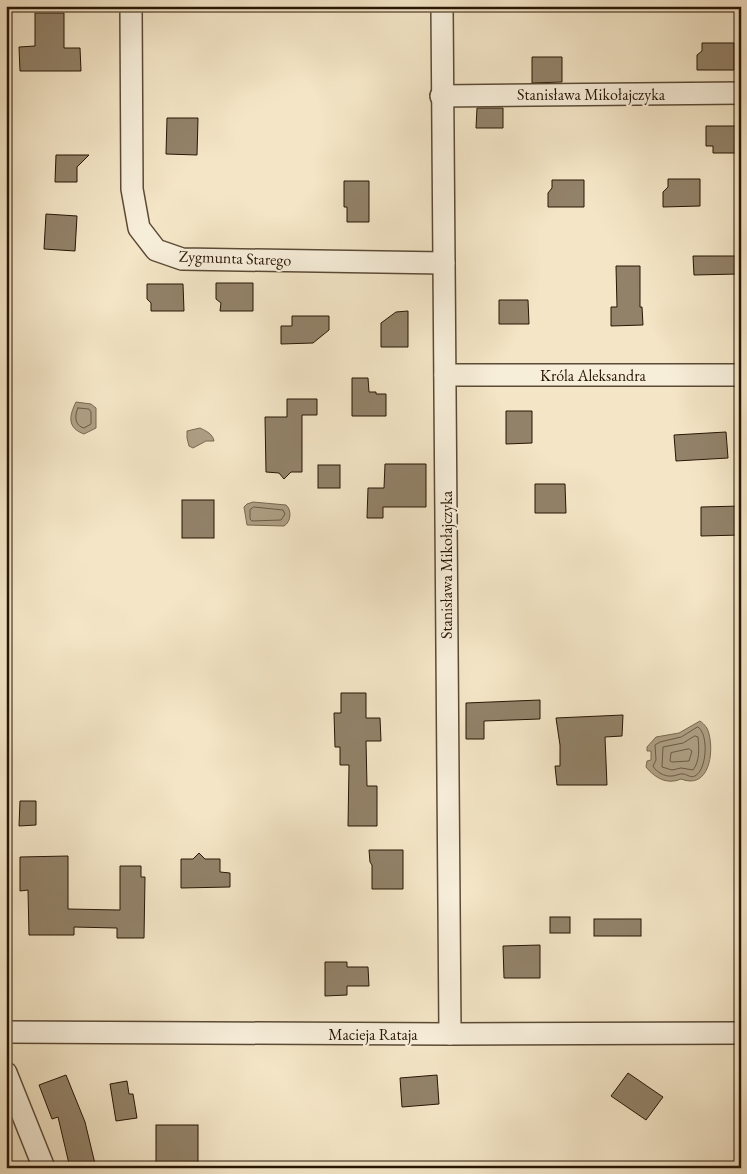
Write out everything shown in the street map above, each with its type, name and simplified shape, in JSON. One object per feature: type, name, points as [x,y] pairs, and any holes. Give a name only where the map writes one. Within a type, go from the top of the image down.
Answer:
[{"type":"street","name":"Zygmunta Starego","points":[[132,6],[132,189],[139,228],[156,250],[182,259],[444,263]]},
{"type":"street","name":"Stanisława Mikołajczyka","points":[[442,6],[441,96],[450,1034]]},
{"type":"street","name":"Stanisława Mikołajczyka","points":[[441,96],[741,94]]},
{"type":"street","name":"Króla Aleksandra","points":[[445,375],[741,375]]},
{"type":"street","name":"Macieja Rataja","points":[[6,1032],[741,1033]]},
{"type":"street","points":[[6,1073],[44,1168]]},
{"type":"water","points":[[76,402],[91,404],[96,408],[96,428],[84,434],[72,425],[71,421]]},
{"type":"water","points":[[200,428],[211,435],[214,441],[206,441],[193,448],[189,446],[187,431]]},
{"type":"water","points":[[253,502],[286,505],[290,513],[288,522],[284,526],[247,525],[244,507]]},
{"type":"water","points":[[700,721],[708,730],[711,751],[707,768],[703,775],[698,779],[690,781],[681,779],[666,781],[657,777],[646,767],[647,761],[651,760],[651,751],[647,751],[647,747],[656,737],[679,733]]},
{"type":"building","points":[[35,13],[64,13],[64,48],[80,48],[81,71],[20,71],[19,47],[35,46]]},
{"type":"building","points":[[702,43],[734,43],[734,70],[697,70],[697,55],[702,51]]},
{"type":"building","points":[[532,57],[562,57],[562,82],[532,83]]},
{"type":"building","points":[[477,108],[503,108],[503,128],[476,128]]},
{"type":"building","points":[[167,118],[198,118],[197,155],[166,154]]},
{"type":"building","points":[[706,126],[741,126],[741,153],[713,153],[713,146],[706,146]]},
{"type":"building","points":[[56,155],[89,155],[77,167],[77,182],[55,182]]},
{"type":"building","points":[[668,179],[700,179],[700,206],[663,207],[663,192],[668,187]]},
{"type":"building","points":[[552,180],[584,180],[584,207],[548,207],[548,193],[552,188]]},
{"type":"building","points":[[344,181],[369,181],[369,222],[347,222],[347,207],[344,207]]},
{"type":"building","points":[[46,214],[77,216],[75,251],[44,249]]},
{"type":"building","points":[[693,256],[737,256],[738,274],[694,275]]},
{"type":"building","points":[[616,266],[640,266],[640,307],[642,307],[643,325],[611,326],[611,307],[617,307]]},
{"type":"building","points":[[216,283],[253,283],[253,311],[220,311],[221,303],[216,299]]},
{"type":"building","points":[[147,284],[183,284],[184,311],[151,311],[151,303],[147,299]]},
{"type":"building","points":[[499,300],[528,300],[529,324],[499,324]]},
{"type":"building","points":[[408,311],[408,347],[381,347],[381,323],[396,312]]},
{"type":"building","points":[[292,316],[329,316],[329,330],[313,343],[281,344],[281,326],[292,326]]},
{"type":"building","points":[[352,378],[368,378],[369,392],[386,394],[386,416],[352,416]]},
{"type":"building","points":[[287,399],[317,399],[317,415],[302,415],[302,472],[291,472],[284,479],[279,473],[266,472],[265,417],[287,417]]},
{"type":"building","points":[[506,411],[532,411],[532,443],[506,444]]},
{"type":"building","points":[[726,432],[728,458],[676,461],[674,435]]},
{"type":"building","points":[[385,464],[426,464],[426,507],[383,507],[383,518],[367,518],[368,488],[384,488]]},
{"type":"building","points":[[318,465],[340,465],[340,488],[318,488]]},
{"type":"building","points":[[535,484],[565,484],[566,513],[535,513]]},
{"type":"building","points":[[182,500],[214,500],[214,538],[182,538]]},
{"type":"building","points":[[741,506],[741,535],[701,536],[701,507]]},
{"type":"building","points":[[341,693],[366,693],[366,718],[380,718],[381,741],[366,741],[367,786],[377,786],[377,826],[348,826],[349,765],[340,765],[340,747],[335,747],[334,713],[341,713]]},
{"type":"building","points":[[540,700],[540,719],[484,721],[484,739],[466,739],[466,703]]},
{"type":"building","points":[[623,715],[622,736],[605,737],[607,785],[557,785],[555,766],[560,766],[560,745],[556,718]]},
{"type":"building","points":[[20,801],[36,801],[36,825],[19,826]]},
{"type":"building","points":[[369,850],[403,850],[403,889],[372,889],[372,865]]},
{"type":"building","points":[[199,853],[205,859],[220,859],[220,872],[230,873],[230,887],[181,888],[181,859],[193,859]]},
{"type":"building","points":[[68,856],[68,909],[120,910],[120,866],[141,866],[141,877],[145,877],[144,938],[117,938],[117,928],[74,927],[74,935],[29,935],[28,890],[20,891],[20,857]]},
{"type":"building","points":[[550,917],[570,917],[570,933],[550,933]]},
{"type":"building","points":[[594,919],[641,919],[641,936],[594,936]]},
{"type":"building","points":[[540,945],[540,978],[504,978],[503,946]]},
{"type":"building","points":[[325,962],[347,962],[347,967],[368,967],[369,986],[347,986],[347,995],[325,996]]},
{"type":"building","points":[[628,1073],[663,1097],[646,1120],[611,1096]]},
{"type":"building","points":[[66,1075],[85,1122],[96,1168],[70,1168],[58,1117],[52,1119],[39,1085]]},
{"type":"building","points":[[437,1075],[439,1104],[402,1107],[400,1078]]},
{"type":"building","points":[[127,1081],[129,1094],[133,1094],[137,1118],[116,1121],[110,1084]]},
{"type":"building","points":[[156,1125],[198,1125],[198,1168],[156,1168]]}]
